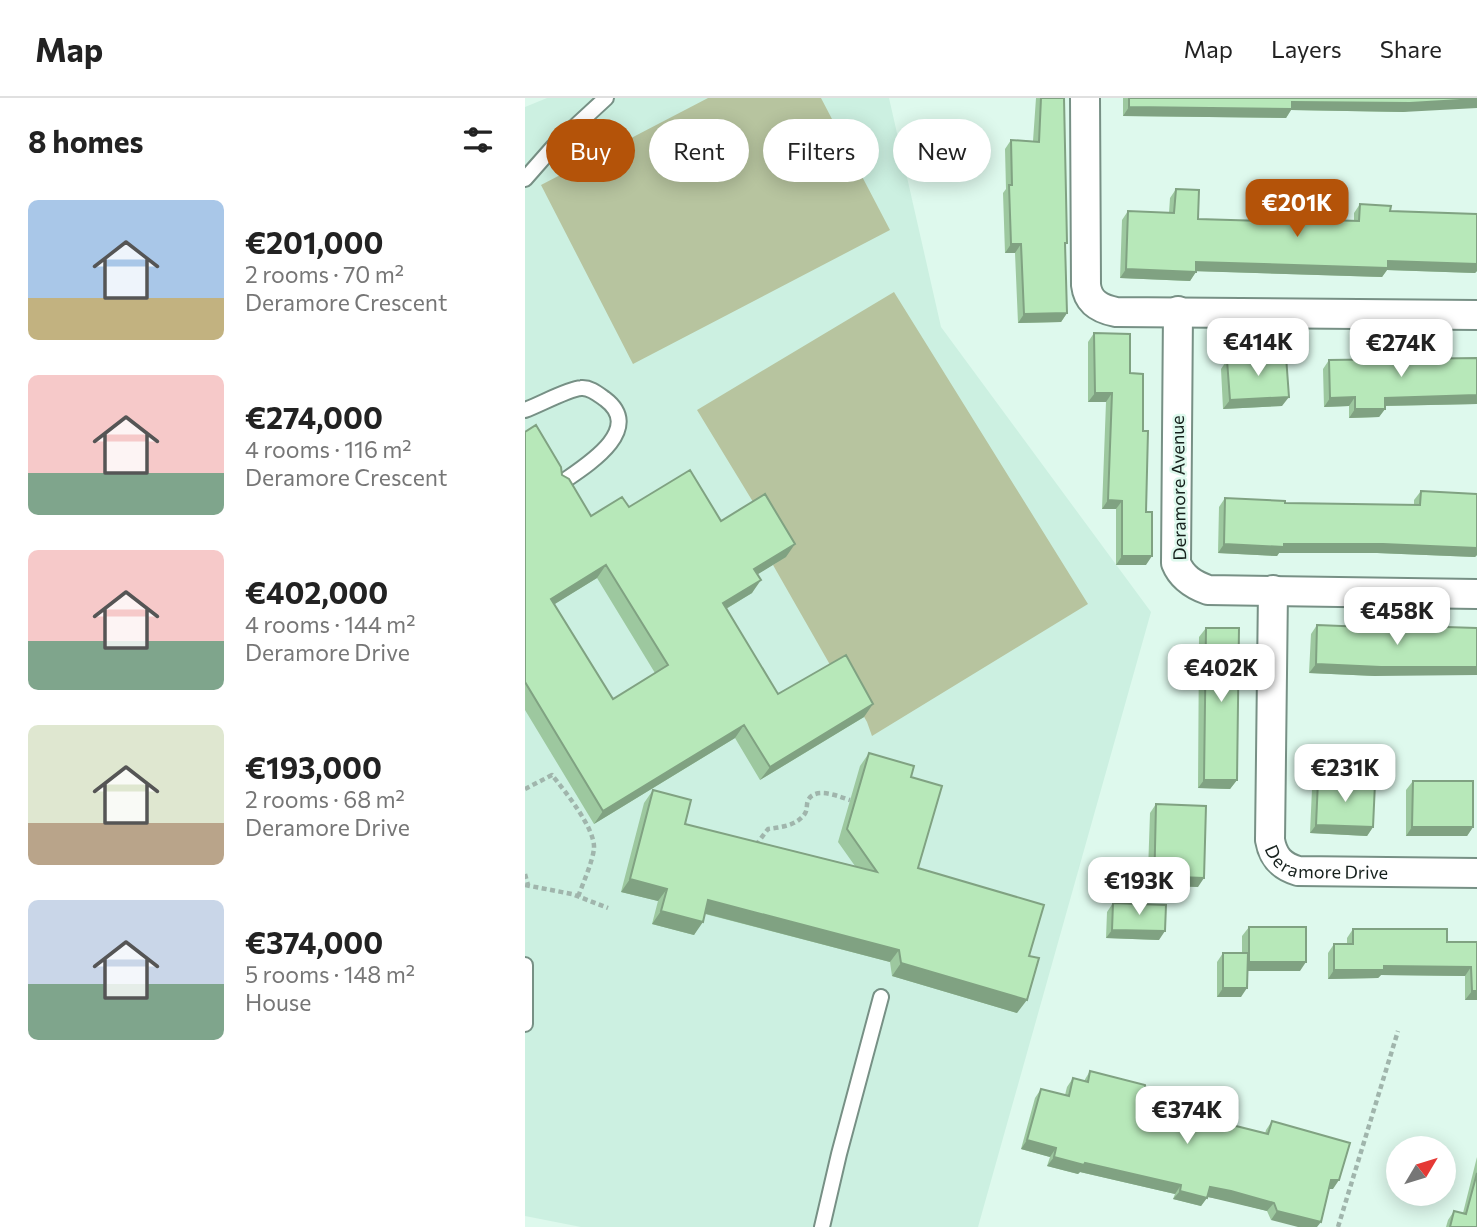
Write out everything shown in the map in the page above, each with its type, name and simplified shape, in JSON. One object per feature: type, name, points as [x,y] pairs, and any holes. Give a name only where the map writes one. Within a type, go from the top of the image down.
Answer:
[{"type":"street","points":[[1085,98],[1087,294],[1097,305],[1111,312],[1477,315]]},
{"type":"street","name":"Deramore Avenue","points":[[1178,311],[1176,563],[1182,574],[1192,583],[1208,590],[1477,594]]},
{"type":"street","name":"Deramore Drive","points":[[1273,590],[1270,840],[1277,858],[1298,871],[1477,873]]},
{"type":"lane","points":[[525,178],[554,146],[606,98]]},
{"type":"lane","points":[[525,410],[582,388],[595,391],[612,405],[618,420],[614,440],[601,454],[561,483]]},
{"type":"lane","points":[[525,965],[525,1024]]},
{"type":"lane","points":[[823,1227],[839,1154],[881,997]]},
{"type":"path","points":[[525,789],[552,775],[592,838],[594,848],[578,897]]},
{"type":"path","points":[[753,856],[768,829],[791,825],[799,820],[805,814],[807,801],[814,795],[823,793],[850,800]]},
{"type":"path","points":[[525,874],[526,885],[578,897],[608,908]]},
{"type":"path","points":[[1338,1227],[1398,1031]]},
{"type":"shaded area","points":[[547,98],[889,98],[894,119],[893,182],[908,182],[941,327],[1151,612],[978,1227],[581,1227],[525,1216],[525,107]]},
{"type":"shaded area","points":[[708,98],[821,98],[832,119],[763,119],[763,182],[865,182],[890,230],[633,364],[541,185],[547,182],[635,182],[635,136],[649,129],[649,182],[749,182],[749,119],[668,119]]},
{"type":"shaded area","points":[[894,292],[1088,604],[872,736],[837,669],[833,670],[773,565],[786,556],[697,410]]},
{"type":"building","points":[[1041,98],[1064,98],[1067,313],[1024,314],[1021,244],[1011,244],[1011,140],[1039,142]]},
{"type":"building","points":[[1129,98],[1477,99],[1410,103],[1292,102],[1292,109],[1129,107]]},
{"type":"building","points":[[1176,189],[1199,190],[1198,219],[1326,223],[1326,220],[1359,221],[1360,204],[1391,206],[1390,211],[1477,214],[1477,264],[1388,261],[1388,268],[1196,262],[1196,272],[1126,269],[1128,211],[1174,213]]},
{"type":"building","points":[[1094,333],[1130,334],[1130,373],[1143,374],[1143,431],[1148,431],[1146,512],[1152,512],[1152,556],[1122,556],[1122,501],[1108,500],[1112,393],[1095,393]]},
{"type":"building","points":[[1286,356],[1289,397],[1230,400],[1227,360]]},
{"type":"building","points":[[1477,358],[1477,395],[1385,398],[1385,409],[1355,409],[1355,397],[1330,398],[1329,360]]},
{"type":"building","points":[[536,425],[561,467],[562,475],[569,479],[591,516],[622,497],[629,507],[690,470],[721,521],[765,494],[795,544],[754,569],[761,580],[723,603],[778,694],[846,655],[873,704],[770,767],[744,725],[603,811],[525,682],[525,432]],"holes":[[[606,565],[668,665],[613,699],[551,599]]]},
{"type":"building","points":[[1421,491],[1477,494],[1477,548],[1383,544],[1284,544],[1284,547],[1224,544],[1225,498],[1285,503],[1420,505]]},
{"type":"building","points":[[1317,625],[1415,629],[1415,626],[1477,628],[1477,667],[1316,664]]},
{"type":"building","points":[[1206,628],[1239,628],[1237,780],[1204,780]]},
{"type":"building","points":[[869,753],[914,766],[911,777],[942,786],[918,868],[1044,905],[1029,956],[1039,958],[1027,1000],[901,963],[899,950],[708,900],[703,922],[661,911],[667,889],[630,879],[653,790],[691,800],[685,824],[877,872],[847,829]]},
{"type":"building","points":[[1318,781],[1375,783],[1373,827],[1316,825]]},
{"type":"building","points":[[1413,781],[1473,781],[1473,827],[1412,827]]},
{"type":"building","points":[[1156,804],[1206,806],[1204,878],[1179,877],[1178,893],[1154,892]]},
{"type":"building","points":[[1113,903],[1166,905],[1165,931],[1112,930]]},
{"type":"building","points":[[1249,927],[1306,927],[1306,962],[1249,962]]},
{"type":"building","points":[[1353,929],[1447,929],[1447,942],[1477,942],[1477,991],[1472,991],[1471,967],[1384,966],[1384,970],[1334,970],[1334,944],[1353,944]]},
{"type":"building","points":[[1223,953],[1248,953],[1247,988],[1223,988]]},
{"type":"building","points":[[1090,1071],[1145,1085],[1146,1093],[1198,1108],[1196,1116],[1268,1134],[1272,1121],[1350,1143],[1339,1180],[1331,1180],[1321,1222],[1277,1211],[1274,1203],[1231,1191],[1210,1187],[1207,1198],[1180,1191],[1181,1185],[1054,1157],[1056,1148],[1027,1140],[1041,1089],[1069,1096],[1073,1078],[1088,1082]]},
{"type":"building","points":[[1477,1173],[1477,1227],[1450,1227],[1454,1211],[1466,1214]]}]
